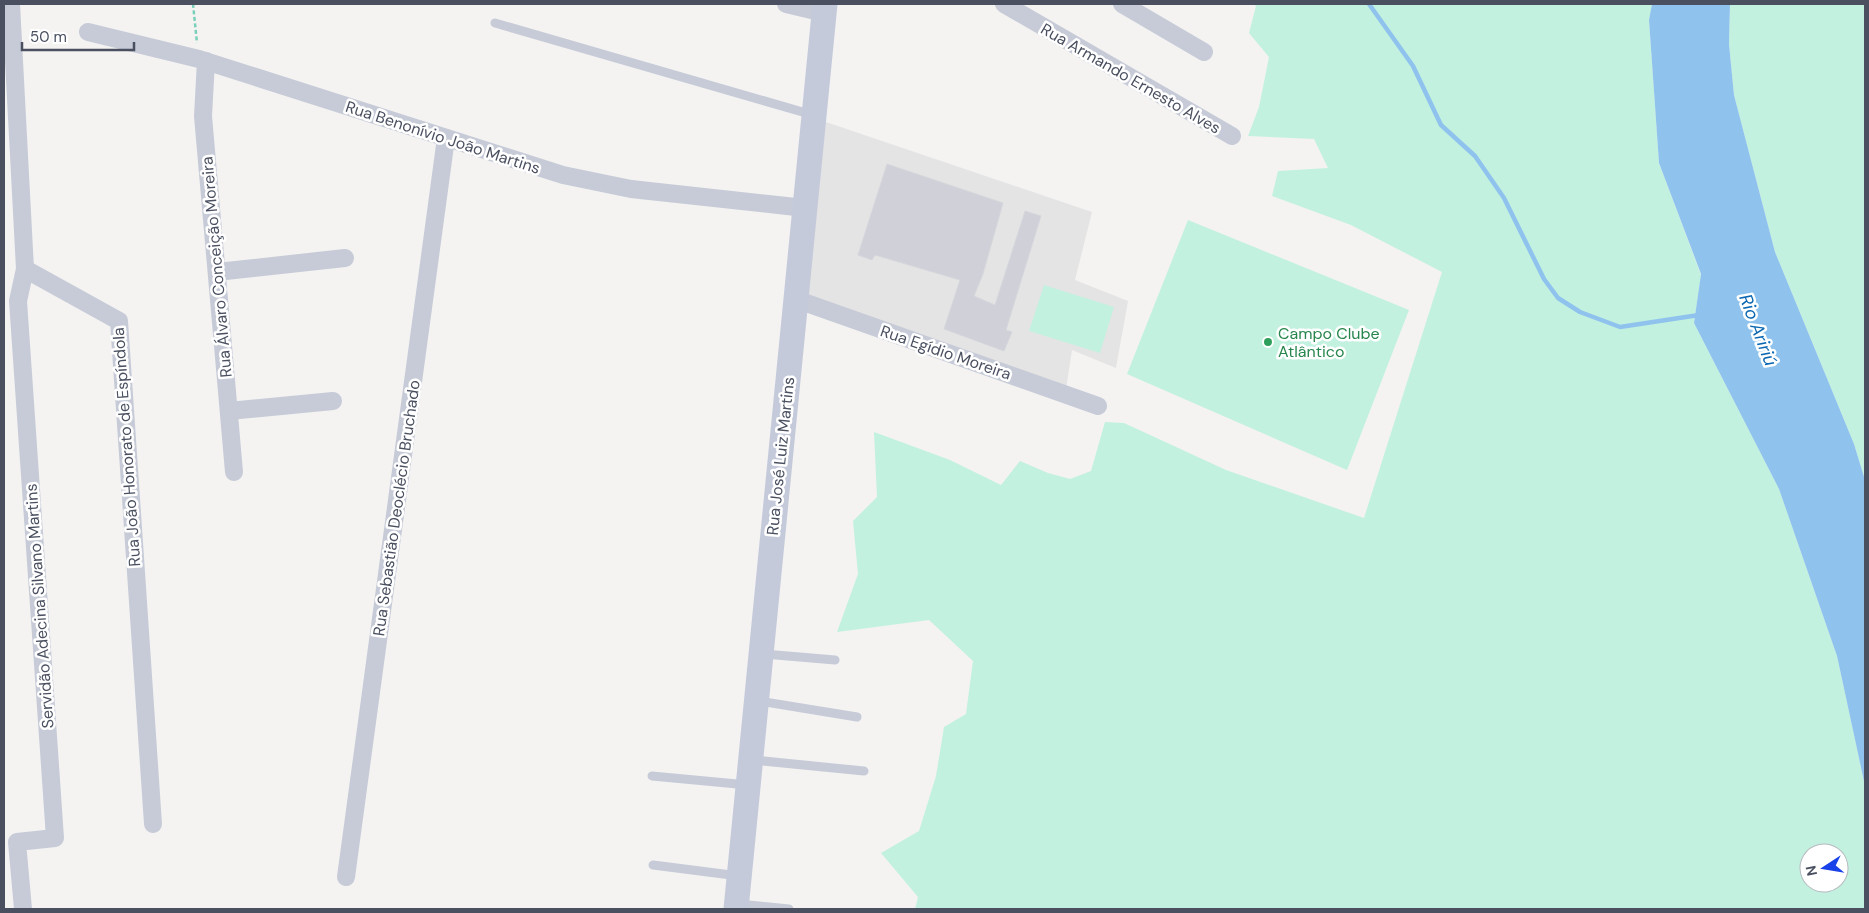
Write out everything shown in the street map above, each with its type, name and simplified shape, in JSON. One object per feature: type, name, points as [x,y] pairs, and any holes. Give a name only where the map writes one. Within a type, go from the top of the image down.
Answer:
[{"type":"main road","name":"Rua José Luiz Martins","points":[[736,906],[824,8]]},
{"type":"street","points":[[11,4],[25,269]]},
{"type":"street","points":[[786,4],[824,8]]},
{"type":"street","name":"Rua Armando Ernesto Alves","points":[[1004,4],[1232,136]]},
{"type":"street","points":[[1122,4],[1204,52]]},
{"type":"street","name":"Rua Benonívio João Martins","points":[[88,32],[202,60],[446,138],[598,183],[805,208]]},
{"type":"street","name":"Rua Álvaro Conceição Moreira","points":[[202,60],[204,116],[234,472]]},
{"type":"street","name":"Rua Sebastião Deoclécio Bruchado","points":[[346,877],[446,138]]},
{"type":"street","points":[[217,272],[345,258]]},
{"type":"street","name":"Rua João Honorato de Espíndola","points":[[25,269],[119,321],[153,824]]},
{"type":"street","name":"Servidão Adecina Silvano Martins","points":[[23,909],[17,842],[55,838],[18,301],[25,269]]},
{"type":"street","name":"Rua Egídio Moreira","points":[[796,299],[1098,406]]},
{"type":"street","points":[[229,411],[333,401]]},
{"type":"lane","points":[[495,24],[814,115]]},
{"type":"lane","points":[[761,654],[835,660]]},
{"type":"lane","points":[[756,701],[856,717]]},
{"type":"lane","points":[[750,759],[864,771]]},
{"type":"lane","points":[[652,776],[748,785]]},
{"type":"lane","points":[[653,865],[739,876]]},
{"type":"lane","points":[[736,906],[789,909]]},
{"type":"path","points":[[193,4],[202,60]]},
{"type":"shaded area","points":[[820,120],[1092,212],[1075,280],[1128,301],[1116,368],[1072,350],[1066,389],[803,301]]},
{"type":"green space","points":[[1253,4],[1652,4],[1649,20],[1659,163],[1701,275],[1694,323],[1779,489],[1837,656],[1865,786],[1865,909],[915,909],[918,897],[881,853],[919,831],[936,776],[944,727],[966,714],[973,661],[929,620],[837,632],[858,574],[853,521],[877,497],[874,432],[950,460],[1001,485],[1020,461],[1048,473],[1070,479],[1091,471],[1105,422],[1124,423],[1226,470],[1364,518],[1442,272],[1351,225],[1272,196],[1278,171],[1328,168],[1314,139],[1248,136],[1259,107],[1269,57],[1249,33],[1256,6]]},
{"type":"green space","points":[[1730,4],[1865,4],[1865,480],[1854,444],[1775,252],[1734,95],[1729,44]]},
{"type":"green space","name":"Campo Clube Atlântico","points":[[1188,220],[1409,310],[1347,470],[1127,374]]},
{"type":"green space","points":[[1044,285],[1114,307],[1100,353],[1029,331]]},
{"type":"water","name":"Rio Aririú","points":[[1652,4],[1730,4],[1729,44],[1734,95],[1775,252],[1854,444],[1865,480],[1865,786],[1837,656],[1779,489],[1694,323],[1701,274],[1659,163],[1649,20]]},
{"type":"building","points":[[887,164],[1003,203],[983,274],[974,296],[995,305],[1025,211],[1041,216],[1006,330],[1012,332],[1004,351],[944,329],[960,280],[875,255],[872,260],[858,255]]},
{"type":"waterway","points":[[1369,4],[1413,66],[1441,125],[1475,156],[1504,198],[1544,279],[1558,298],[1580,312],[1620,327],[1699,315]]},
{"type":"place","name":"Campo Clube Atlântico","points":[[1268,342]]}]
